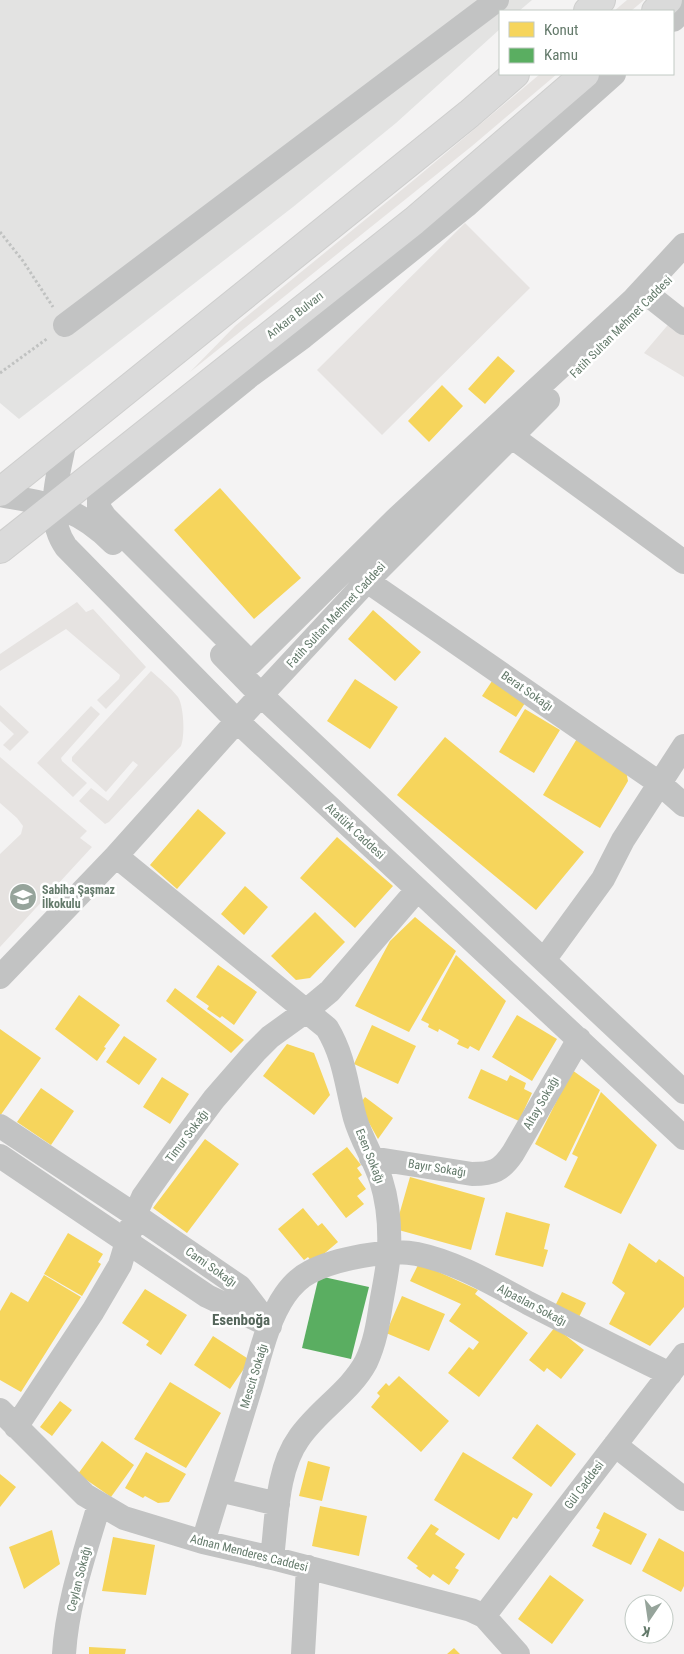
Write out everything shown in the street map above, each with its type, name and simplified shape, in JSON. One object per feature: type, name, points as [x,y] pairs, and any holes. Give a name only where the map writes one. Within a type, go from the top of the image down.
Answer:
[{"type":"main road","points":[[589,10],[601,0]]},
{"type":"main road","points":[[657,10],[668,0]]},
{"type":"main road","points":[[0,493],[514,75]]},
{"type":"main road","name":"Ankara Bulvarı","points":[[0,549],[414,221],[584,75]]},
{"type":"street","points":[[65,325],[497,0]]},
{"type":"street","points":[[674,19],[684,10]]},
{"type":"street","points":[[613,75],[466,206],[303,337],[251,374],[103,495],[99,499],[99,508],[105,517],[251,663],[396,519],[634,299],[684,245]]},
{"type":"street","name":"Fatih Sultan Mehmet Caddesi","points":[[0,977],[116,856],[237,721],[367,581],[684,264]]},
{"type":"street","points":[[651,297],[684,323]]},
{"type":"street","points":[[511,436],[684,562]]},
{"type":"street","name":"Atatürk Caddesi","points":[[64,440],[54,506],[58,537],[66,547],[237,721],[684,1138]]},
{"type":"street","points":[[0,493],[74,512],[105,535],[261,695],[684,1092]]},
{"type":"street","name":"Berat Sokağı","points":[[367,581],[659,783],[684,805]]},
{"type":"street","points":[[544,960],[604,878],[624,840],[684,746]]},
{"type":"street","name":"Esen Sokağı","points":[[116,856],[327,1028],[336,1042],[341,1055],[357,1124],[380,1180],[386,1202],[389,1252],[372,1346],[357,1377],[319,1414],[299,1437],[290,1452],[284,1465],[281,1480],[272,1558]]},
{"type":"street","name":"Timur Sokağı","points":[[16,1427],[93,1311],[120,1265],[135,1215],[143,1197],[214,1099],[270,1037],[306,1011],[330,990],[418,890]]},
{"type":"street","name":"Altay Sokağı","points":[[502,1167],[578,1039]]},
{"type":"street","name":"Cami Sokağı","points":[[0,1126],[240,1287],[270,1326]]},
{"type":"street","name":"Cami Sokağı","points":[[0,1156],[127,1240],[207,1296],[270,1326]]},
{"type":"street","name":"Bayır Sokağı","points":[[371,1158],[472,1174],[485,1174],[502,1167]]},
{"type":"street","name":"Mescit Sokağı","points":[[203,1542],[276,1309],[295,1282],[309,1273],[352,1259],[389,1252]]},
{"type":"street","name":"Alpaslan Sokağı","points":[[389,1252],[418,1254],[443,1261],[486,1280],[594,1337],[670,1374]]},
{"type":"street","name":"Gül Caddesi","points":[[484,1616],[684,1355]]},
{"type":"street","name":"Adnan Menderes Caddesi","points":[[0,1410],[84,1495],[124,1518],[203,1542],[455,1605],[484,1616],[518,1654]]},
{"type":"street","points":[[615,1444],[684,1499]]},
{"type":"street","points":[[219,1490],[278,1504]]},
{"type":"street","name":"Ceylan Sokağı","points":[[64,1654],[75,1592],[99,1504]]},
{"type":"street","points":[[303,1654],[308,1568]]},
{"type":"path","points":[[0,232],[23,261],[65,325],[0,372]]},
{"type":"shaded area","points":[[0,0],[532,0],[520,10],[499,10],[499,30],[396,123],[293,207],[19,419],[0,403]]},
{"type":"shaded area","points":[[627,0],[644,0],[632,10],[615,10]]},
{"type":"shaded area","points":[[539,75],[556,75],[472,146],[190,372],[235,326]]},
{"type":"shaded area","points":[[465,223],[530,288],[382,435],[317,370]]},
{"type":"shaded area","points":[[684,306],[684,377],[644,353]]},
{"type":"shaded area","points":[[77,602],[86,612],[93,609],[146,667],[106,709],[97,700],[119,679],[120,675],[66,629],[0,671],[0,654]]},
{"type":"shaded area","points":[[151,671],[172,690],[178,697],[182,707],[183,735],[181,746],[105,824],[79,801],[91,788],[108,801],[138,765],[133,761],[106,792],[72,761],[72,757]]},
{"type":"shaded area","points":[[0,705],[29,732],[10,751],[3,745],[14,734],[0,721]]},
{"type":"shaded area","points":[[91,706],[100,714],[61,758],[87,783],[73,797],[37,763]]},
{"type":"shaded area","name":"Sabiha Şaşmaz İlkokulu","points":[[0,757],[87,831],[80,838],[92,847],[0,947],[0,854],[21,834],[23,826],[0,803]]},
{"type":"building: Konut","points":[[498,356],[515,371],[485,404],[468,389]]},
{"type":"building: Konut","points":[[442,385],[463,406],[429,442],[408,421]]},
{"type":"building: Konut","points":[[220,488],[301,578],[254,619],[174,530]]},
{"type":"building: Konut","points":[[373,610],[421,652],[395,681],[348,639]]},
{"type":"building: Konut","points":[[494,678],[527,700],[516,717],[482,696]]},
{"type":"building: Konut","points":[[355,679],[398,707],[370,749],[327,721]]},
{"type":"building: Konut","points":[[525,709],[560,730],[534,773],[499,752]]},
{"type":"building: Konut","points":[[445,737],[584,852],[536,910],[397,795]]},
{"type":"building: Konut","points":[[578,737],[625,765],[628,781],[600,828],[543,795]]},
{"type":"building: Konut","points":[[198,809],[226,833],[177,889],[150,865]]},
{"type":"building: Konut","points":[[337,837],[393,886],[355,928],[300,878]]},
{"type":"building: Konut","points":[[245,886],[268,907],[244,935],[221,914]]},
{"type":"building: Konut","points":[[315,912],[345,942],[310,978],[296,980],[271,956]]},
{"type":"building: Konut","points":[[415,917],[456,951],[409,1032],[355,1006],[390,941]]},
{"type":"building: Konut","points":[[456,955],[506,1001],[479,1051],[470,1046],[468,1049],[457,1044],[459,1040],[439,1029],[438,1032],[428,1027],[429,1024],[421,1020]]},
{"type":"building: Konut","points":[[218,965],[257,992],[234,1025],[222,1016],[220,1018],[207,1009],[209,1006],[196,997]]},
{"type":"building: Konut","points":[[175,988],[244,1040],[231,1053],[166,1001]]},
{"type":"building: Konut","points":[[79,995],[120,1025],[104,1047],[106,1048],[97,1061],[55,1029]]},
{"type":"building: Konut","points":[[517,1015],[557,1039],[532,1081],[492,1057]]},
{"type":"building: Konut","points":[[372,1025],[416,1046],[398,1084],[354,1064]]},
{"type":"building: Konut","points":[[0,1029],[41,1058],[0,1116]]},
{"type":"building: Konut","points":[[124,1036],[157,1059],[139,1085],[106,1062]]},
{"type":"building: Konut","points":[[287,1044],[314,1053],[330,1095],[314,1115],[263,1076]]},
{"type":"building: Konut","points":[[481,1069],[507,1081],[510,1075],[526,1083],[524,1089],[532,1093],[519,1121],[468,1098]]},
{"type":"building: Konut","points":[[572,1070],[600,1090],[566,1161],[535,1144]]},
{"type":"building: Konut","points":[[162,1077],[189,1094],[170,1124],[143,1107]]},
{"type":"building: Konut","points":[[41,1088],[74,1111],[51,1145],[17,1122]]},
{"type":"building: Konut","points":[[601,1092],[657,1145],[621,1214],[564,1187],[578,1157],[572,1154]]},
{"type":"building: Konut","points":[[365,1097],[393,1118],[378,1139],[359,1105]]},
{"type":"building: Konut","points":[[205,1139],[239,1164],[187,1233],[153,1208]]},
{"type":"building: Konut","points":[[347,1147],[361,1165],[357,1168],[362,1175],[358,1178],[366,1189],[357,1196],[364,1204],[346,1218],[312,1174]]},
{"type":"building: Konut","points":[[410,1177],[485,1198],[471,1250],[395,1229]]},
{"type":"building: Konut","points":[[303,1208],[318,1226],[322,1223],[338,1242],[313,1263],[308,1257],[304,1260],[278,1229]]},
{"type":"building: Konut","points":[[506,1212],[550,1224],[544,1249],[548,1250],[543,1267],[495,1255]]},
{"type":"building: Konut","points":[[68,1233],[103,1254],[98,1262],[101,1264],[82,1296],[44,1274]]},
{"type":"building: Konut","points":[[629,1243],[656,1263],[659,1259],[684,1277],[684,1307],[650,1346],[609,1324],[625,1293],[612,1283]]},
{"type":"building: Konut","points":[[419,1263],[478,1290],[475,1294],[528,1333],[479,1397],[448,1373],[469,1347],[473,1350],[479,1342],[449,1321],[461,1304],[410,1281]]},
{"type":"building: Konut","points":[[44,1275],[81,1297],[21,1392],[0,1380],[0,1311],[11,1292],[28,1302]]},
{"type":"building: Konut","points":[[145,1289],[187,1315],[161,1355],[146,1345],[149,1341],[122,1323]]},
{"type":"building: Konut","points":[[562,1292],[586,1303],[579,1317],[555,1306]]},
{"type":"building: Konut","points":[[402,1296],[445,1314],[429,1351],[386,1333]]},
{"type":"building: Konut","points":[[555,1327],[584,1350],[561,1379],[547,1368],[544,1372],[529,1360]]},
{"type":"building: Konut","points":[[213,1336],[250,1360],[230,1389],[194,1365]]},
{"type":"building: Konut","points":[[399,1376],[449,1421],[421,1452],[371,1407],[380,1396],[377,1393],[386,1383],[389,1386]]},
{"type":"building: Konut","points":[[170,1382],[221,1413],[186,1468],[134,1439]]},
{"type":"building: Konut","points":[[60,1401],[72,1410],[52,1436],[40,1427]]},
{"type":"building: Konut","points":[[537,1424],[576,1454],[551,1487],[512,1458]]},
{"type":"building: Konut","points":[[102,1441],[134,1465],[111,1497],[78,1474]]},
{"type":"building: Konut","points":[[146,1452],[186,1474],[169,1502],[158,1503],[145,1496],[143,1498],[125,1488]]},
{"type":"building: Konut","points":[[463,1452],[533,1494],[517,1519],[513,1517],[499,1540],[434,1500]]},
{"type":"building: Konut","points":[[308,1461],[330,1467],[322,1501],[299,1496]]},
{"type":"building: Konut","points":[[0,1474],[16,1487],[0,1507]]},
{"type":"building: Konut","points":[[320,1506],[367,1516],[359,1556],[312,1546]]},
{"type":"building: Konut","points":[[604,1512],[647,1534],[631,1565],[592,1546],[600,1530],[596,1528]]},
{"type":"building: Konut","points":[[431,1524],[439,1529],[435,1534],[465,1554],[455,1568],[459,1570],[449,1585],[433,1574],[430,1578],[416,1568],[418,1566],[407,1558]]},
{"type":"building: Konut","points":[[52,1530],[60,1564],[24,1589],[9,1547]]},
{"type":"building: Konut","points":[[113,1537],[155,1545],[146,1595],[102,1591]]},
{"type":"building: Konut","points":[[659,1538],[684,1552],[684,1586],[681,1592],[642,1571]]},
{"type":"building: Konut","points":[[550,1575],[584,1600],[552,1644],[518,1619]]},
{"type":"building: Konut","points":[[89,1647],[126,1649],[125,1654],[89,1654]]},
{"type":"building: Konut","points":[[454,1648],[460,1654],[447,1654]]},
{"type":"building: Kamu","points":[[319,1276],[369,1287],[351,1359],[302,1348]]},
{"type":"place","name":"Sabiha Şaşmaz İlkokulu","points":[[23,897]]},
{"type":"district","name":"Esenboğa","points":[[241,1320]]}]
